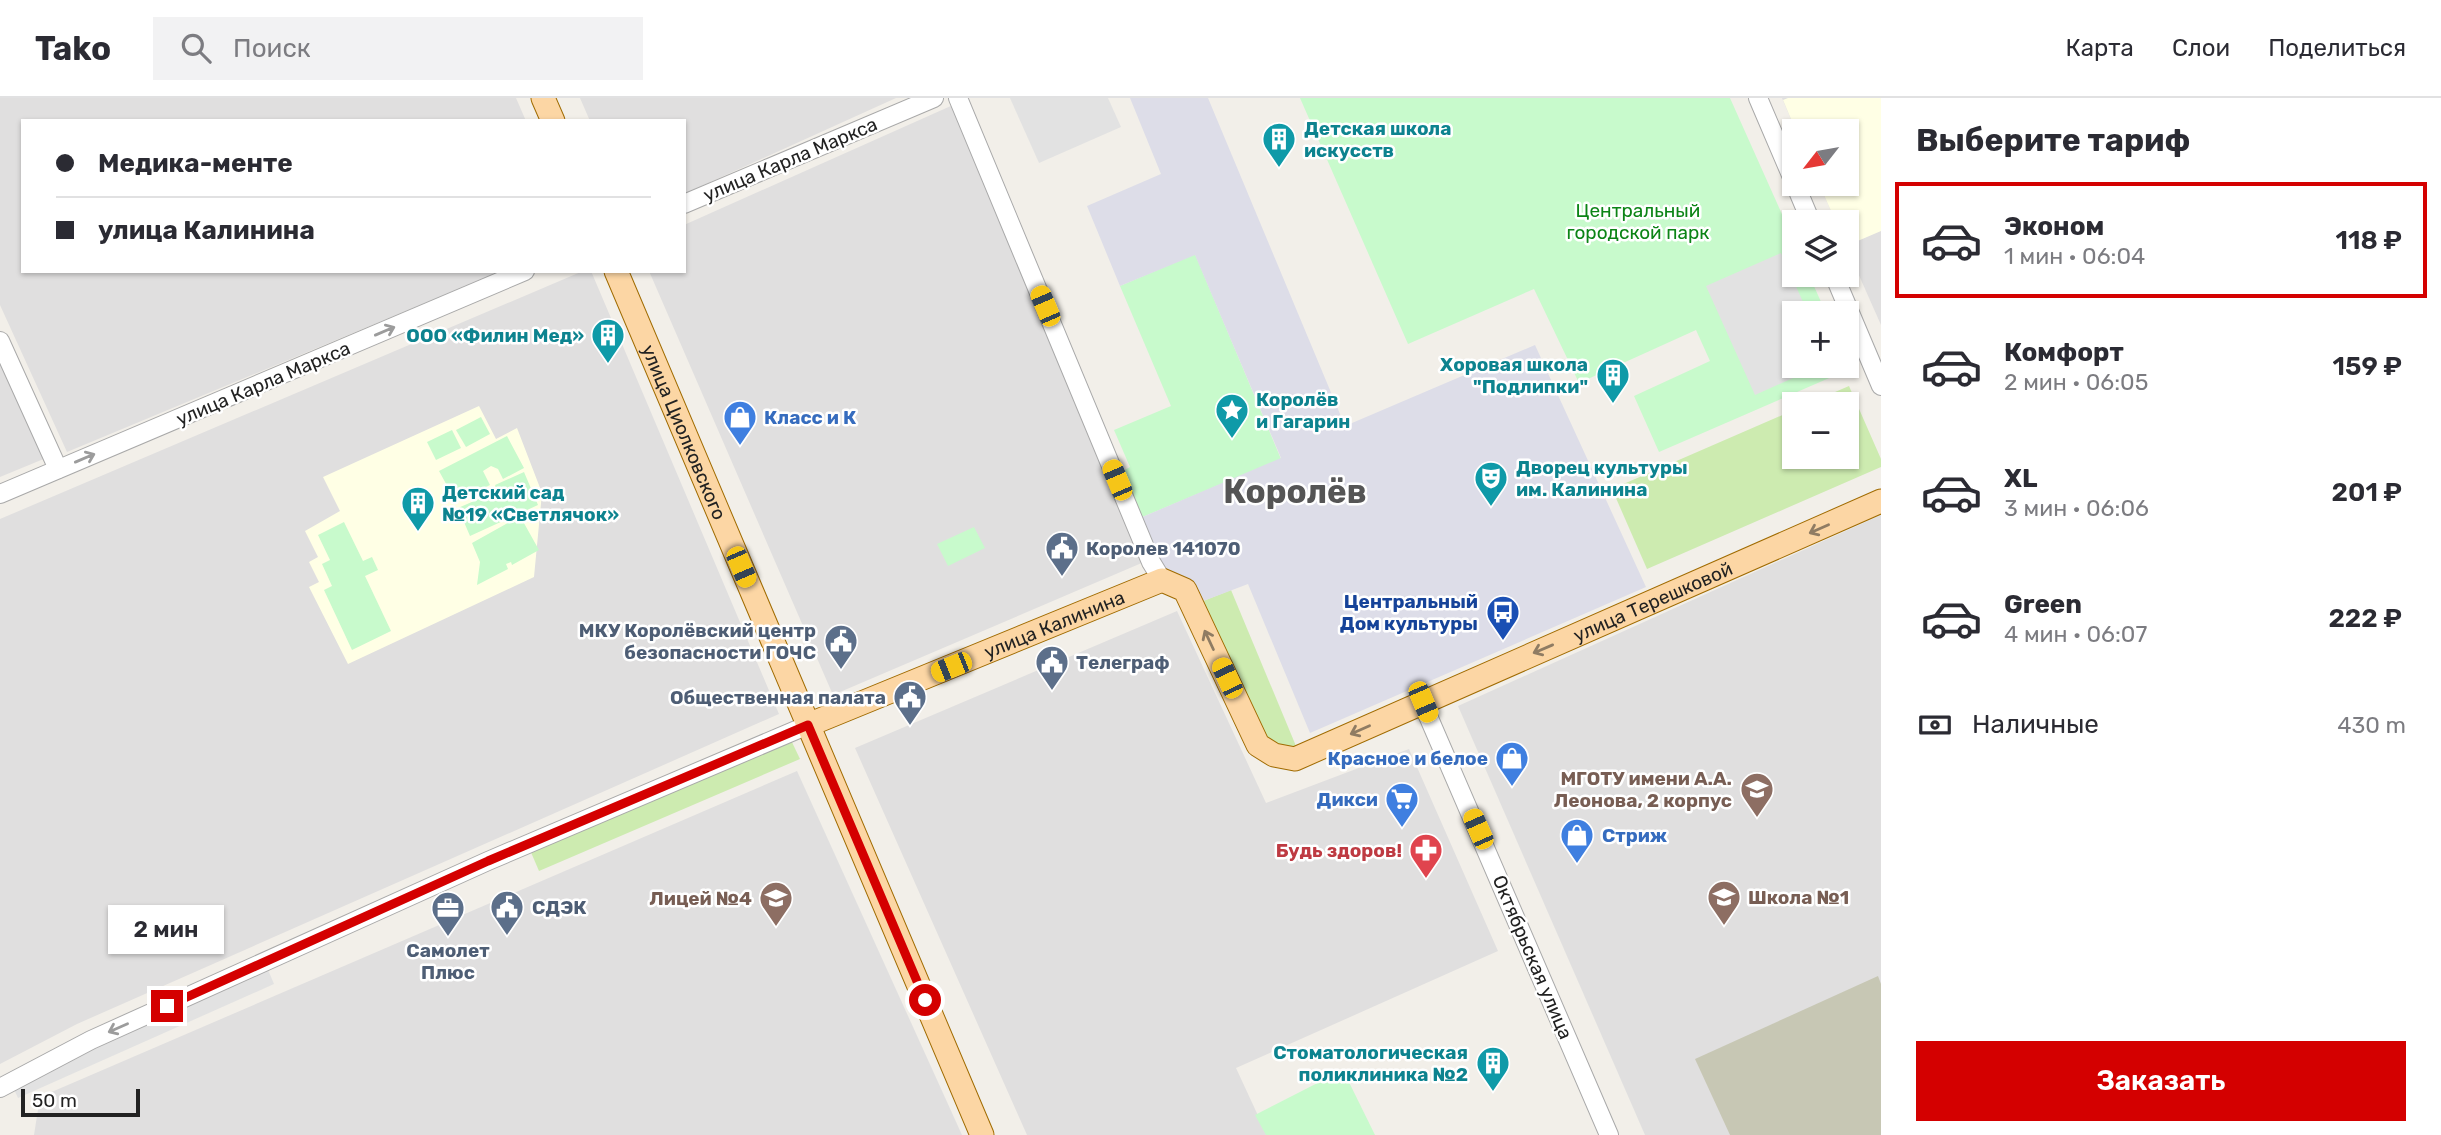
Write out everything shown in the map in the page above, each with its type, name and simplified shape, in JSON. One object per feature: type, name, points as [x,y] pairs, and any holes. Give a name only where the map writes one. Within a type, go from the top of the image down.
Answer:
[{"type":"main road","points":[[543,98],[552,119]]},
{"type":"main road","name":"улица Циолковского","points":[[617,273],[982,1135]]},
{"type":"main road","name":"улица Терешковой","points":[[1162,580],[1185,590],[1258,745],[1274,755],[1295,759],[1881,501]]},
{"type":"main road","name":"улица Калинина","points":[[808,725],[1162,580]]},
{"type":"street","name":"улица Карла Маркса","points":[[686,203],[934,98]]},
{"type":"street","points":[[958,98],[1151,562],[1162,580]]},
{"type":"street","points":[[1758,98],[1782,155]]},
{"type":"street","name":"улица Карла Маркса","points":[[0,494],[521,273]]},
{"type":"street","points":[[1839,287],[1881,386]]},
{"type":"street","points":[[0,341],[58,469]]},
{"type":"street","name":"Октябрьская улица","points":[[1423,702],[1609,1135]]},
{"type":"street","name":"улица Калинина","points":[[1,1087],[91,1040],[450,878],[808,725]]},
{"type":"shaded area","points":[[0,98],[516,98],[525,119],[21,119],[21,273],[497,273],[67,452],[0,305]]},
{"type":"shaded area","points":[[580,98],[896,98],[686,193],[686,119],[589,119]]},
{"type":"shaded area","points":[[1010,98],[1108,98],[1121,127],[1039,163]]},
{"type":"shaded area","points":[[1130,98],[1208,98],[1345,426],[1535,345],[1646,587],[1310,733],[1248,584],[1198,603],[1192,590],[1163,566],[1140,518],[1281,458],[1195,255],[1120,286],[1087,206],[1161,174]]},
{"type":"shaded area","points":[[1782,98],[1881,98],[1881,325],[1859,275],[1859,210],[1831,210],[1824,196],[1859,196],[1859,119],[1791,119]]},
{"type":"shaded area","points":[[1881,98],[1881,231],[1859,240],[1859,210],[1831,210],[1824,196],[1859,196],[1859,119],[1791,119],[1783,100]]},
{"type":"shaded area","points":[[962,101],[1151,559],[833,695],[650,273],[686,273],[686,224]]},
{"type":"shaded area","points":[[1781,253],[1782,287],[1796,287],[1803,301],[1782,301],[1782,378],[1793,378],[1755,395],[1706,286]]},
{"type":"shaded area","points":[[578,273],[592,273],[779,714],[77,1024],[0,1064],[0,519]]},
{"type":"shaded area","points":[[0,358],[46,458],[0,477]]},
{"type":"shaded area","points":[[479,406],[496,439],[517,428],[542,493],[534,577],[348,664],[309,587],[319,582],[309,562],[318,557],[305,531],[340,511],[323,477]]},
{"type":"shaded area","points":[[1881,515],[1881,1135],[1645,1135],[1458,706]]},
{"type":"shaded area","points":[[1177,611],[1266,803],[1409,749],[1498,951],[1236,1068],[1267,1135],[1027,1135],[855,748]]},
{"type":"shaded area","points":[[797,771],[962,1135],[34,1135],[40,1097]]},
{"type":"shaded area","points":[[266,965],[274,984],[18,1098],[12,1085]]},
{"type":"shaded area","points":[[1878,976],[1881,984],[1881,1135],[1730,1135],[1695,1059]]},
{"type":"green space","name":"Центральный городской парк","points":[[1300,98],[1730,98],[1782,214],[1782,287],[1814,287],[1821,301],[1782,301],[1782,378],[1829,378],[1797,392],[1782,392],[1782,399],[1659,452],[1634,396],[1710,361],[1696,330],[1579,383],[1534,289],[1408,344]]},
{"type":"green space","points":[[1195,254],[1281,459],[1140,518],[1121,472],[1130,467],[1114,430],[1171,406],[1120,286]]},
{"type":"green space","points":[[1849,386],[1852,392],[1835,392]]},
{"type":"green space","points":[[1859,409],[1881,459],[1881,467],[1647,569],[1612,489],[1782,415],[1782,469],[1859,469]]},
{"type":"green space","points":[[481,417],[490,434],[466,447],[456,430]]},
{"type":"green space","points":[[452,430],[461,448],[436,460],[427,442]]},
{"type":"green space","points":[[507,436],[524,468],[503,479],[498,469],[491,466],[483,471],[490,485],[456,502],[439,471]]},
{"type":"green space","points":[[524,472],[538,505],[470,536],[458,508],[497,491],[495,485]]},
{"type":"green space","points":[[520,516],[539,550],[512,565],[511,562],[506,564],[508,569],[477,585],[480,562],[472,543]]},
{"type":"green space","points":[[344,522],[363,561],[372,557],[378,570],[365,576],[391,631],[352,650],[324,590],[332,586],[322,564],[330,560],[318,535]]},
{"type":"green space","points":[[974,527],[985,548],[948,566],[937,544]]},
{"type":"green space","points":[[1231,590],[1296,746],[1283,750],[1271,747],[1198,603]]},
{"type":"green space","points":[[790,738],[800,759],[539,871],[530,850]]},
{"type":"green space","points":[[1343,1070],[1375,1135],[1266,1135],[1255,1115]]},
{"type":"place","name":"Детская школа искусств","points":[[1279,169]]},
{"type":"place","name":"ООО «Филин Мед»","points":[[608,365]]},
{"type":"place","name":"Хоровая школа \"Подлипки\"","points":[[1613,405]]},
{"type":"place","name":"Королёв и Гагарин","points":[[1232,440]]},
{"type":"place","name":"Класс и К","points":[[740,447]]},
{"type":"place","name":"Дворец культуры им. Калинина","points":[[1491,508]]},
{"type":"place","name":"Детский сад №19 «Светлячок»","points":[[418,533]]},
{"type":"place","name":"Королев 141070","points":[[1062,578]]},
{"type":"place","name":"Центральный Дом культуры","points":[[1503,642]]},
{"type":"place","name":"МКУ Королёвский центр безопасности ГОЧС","points":[[841,671]]},
{"type":"place","name":"Телеграф","points":[[1052,692]]},
{"type":"place","name":"Общественная палата","points":[[910,727]]},
{"type":"place","name":"Красное и белое","points":[[1512,788]]},
{"type":"place","name":"МГОТУ имени А.А. Леонова, 2 корпус","points":[[1757,819]]},
{"type":"place","name":"Дикси","points":[[1402,829]]},
{"type":"place","name":"Стриж","points":[[1577,865]]},
{"type":"place","name":"Будь здоров!","points":[[1426,880]]},
{"type":"place","name":"Школа №1","points":[[1724,927]]},
{"type":"place","name":"Лицей №4","points":[[776,928]]},
{"type":"place","name":"СДЭК","points":[[507,937]]},
{"type":"place","name":"Самолет Плюс","points":[[448,938]]},
{"type":"place","name":"Стоматологическая поликлиника №2","points":[[1493,1093]]},
{"type":"district","name":"Королёв","points":[[1295,491]]},
{"type":"route","points":[[167,1006],[488,861],[808,725],[925,1000]]}]
